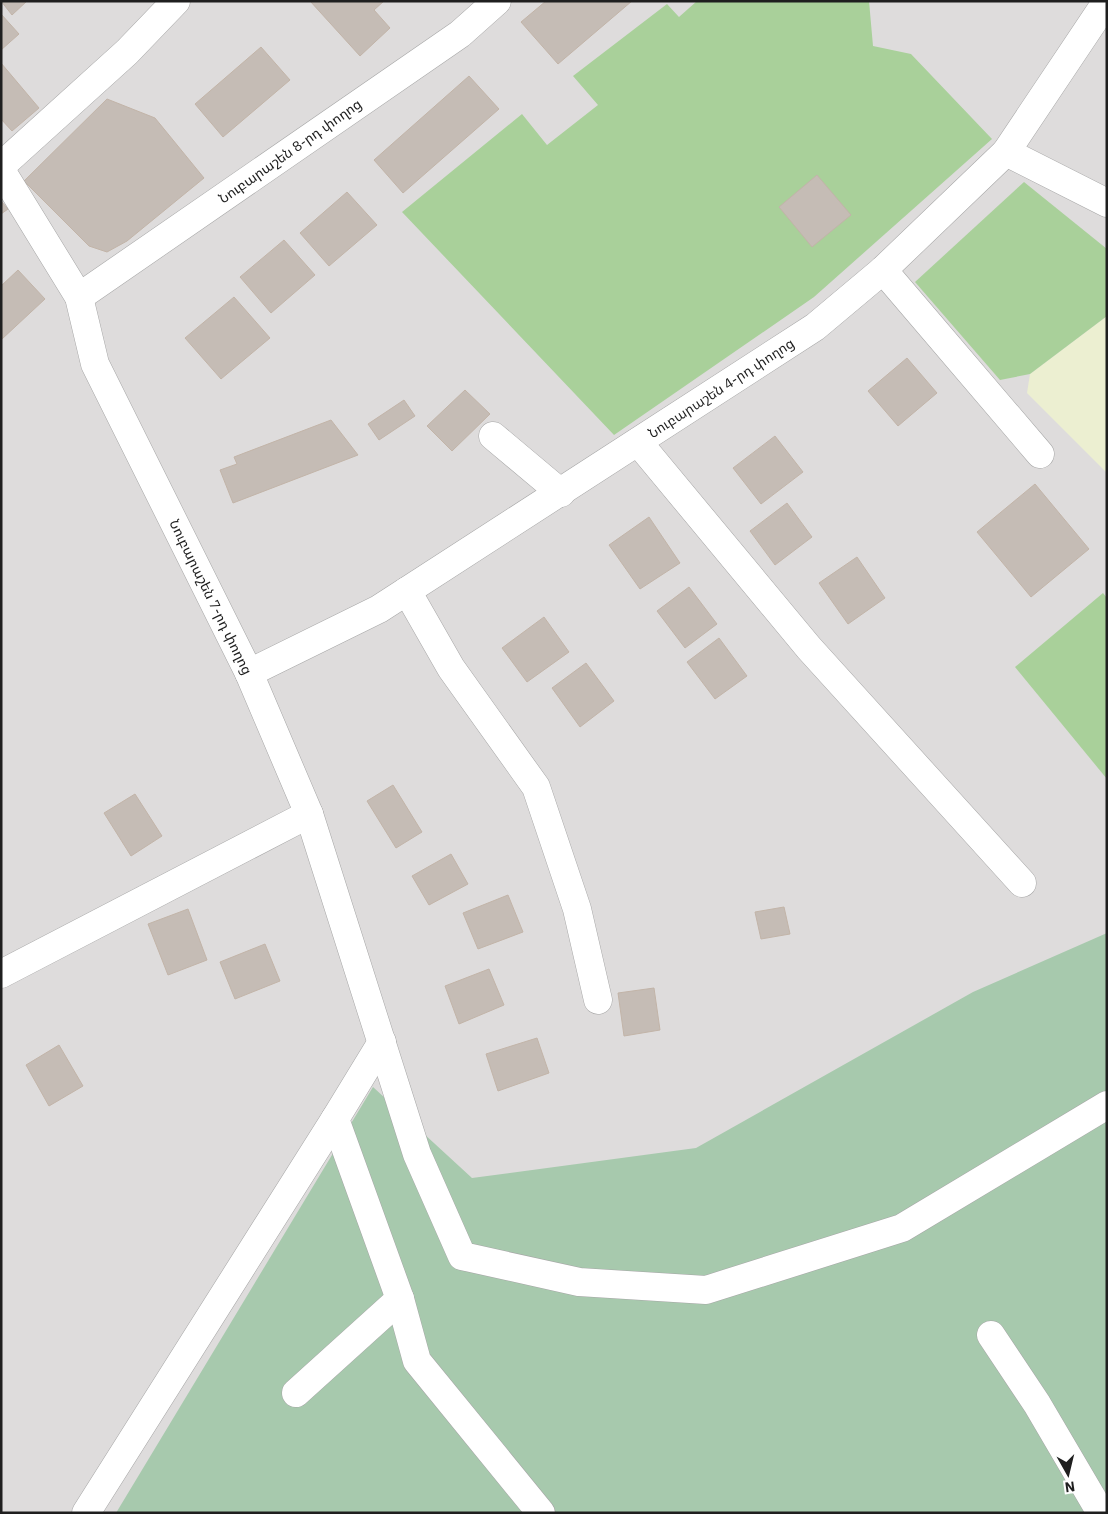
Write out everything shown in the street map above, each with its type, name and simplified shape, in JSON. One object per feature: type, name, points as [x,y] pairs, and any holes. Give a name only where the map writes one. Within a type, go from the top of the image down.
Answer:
[{"type":"street","points":[[1,166],[127,52],[176,1]]},
{"type":"street","name":"Նուբարաշեն 8-րդ փողոց","points":[[79,296],[460,34],[497,1]]},
{"type":"street","name":"Նուբարաշեն 4-րդ փողոց","points":[[249,673],[379,609],[815,327],[883,270],[1006,152],[1107,1]]},
{"type":"street","points":[[1006,152],[1107,203]]},
{"type":"street","name":"Նուբարաշեն 7-րդ փողոց","points":[[1,170],[79,296],[95,364],[249,673],[309,814],[417,1154],[462,1256],[579,1282],[706,1290],[902,1228],[1107,1105]]},
{"type":"street","points":[[883,270],[1040,454]]},
{"type":"street","points":[[493,436],[561,492]]},
{"type":"street","points":[[638,442],[809,648],[1022,883]]},
{"type":"street","points":[[407,591],[451,668],[536,787],[578,909],[598,1000]]},
{"type":"street","points":[[1,974],[309,814]]},
{"type":"street","points":[[86,1513],[382,1042]]},
{"type":"street","points":[[334,1119],[400,1300],[417,1360],[541,1513]]},
{"type":"street","points":[[296,1393],[400,1300]]},
{"type":"street","points":[[991,1335],[1037,1404],[1101,1510]]},
{"type":"shaded area","points":[[1,1],[1107,1],[1107,1513],[1,1513]]},
{"type":"green space","points":[[697,1],[869,1],[873,46],[911,54],[992,139],[814,297],[614,435],[402,212],[522,114],[547,145],[598,105],[573,76],[667,4],[679,17]]},
{"type":"green space","points":[[1024,182],[1107,249],[1107,316],[1030,374],[1000,380],[915,282]]},
{"type":"green space","points":[[1107,316],[1107,473],[1027,393],[1030,374]]},
{"type":"green space","points":[[1103,593],[1107,598],[1107,779],[1015,667]]},
{"type":"green space","points":[[1107,933],[1107,1513],[116,1513],[373,1087],[472,1178],[696,1148],[973,992]]},
{"type":"building","points":[[1,1],[27,1],[12,15]]},
{"type":"building","points":[[310,1],[384,1],[374,10],[390,28],[360,56]]},
{"type":"building","points":[[546,1],[632,1],[558,64],[521,22]]},
{"type":"building","points":[[1,14],[19,34],[1,50]]},
{"type":"building","points":[[261,47],[290,80],[223,137],[195,104]]},
{"type":"building","points":[[1,63],[39,108],[12,131],[1,119]]},
{"type":"building","points":[[469,76],[499,109],[403,193],[374,160]]},
{"type":"building","points":[[107,99],[155,118],[204,178],[127,241],[107,252],[89,246],[24,181]]},
{"type":"building","points":[[817,175],[851,215],[812,247],[779,207]]},
{"type":"building","points":[[347,192],[377,225],[329,266],[300,233]]},
{"type":"building","points":[[1,201],[8,209],[1,214]]},
{"type":"building","points":[[284,240],[315,275],[271,313],[240,277]]},
{"type":"building","points":[[18,270],[45,299],[2,339],[1,286]]},
{"type":"building","points":[[234,297],[270,338],[221,379],[185,338]]},
{"type":"building","points":[[907,358],[937,393],[898,426],[868,391]]},
{"type":"building","points":[[465,390],[490,414],[452,451],[427,426]]},
{"type":"building","points":[[404,400],[415,416],[379,440],[368,424]]},
{"type":"building","points":[[331,420],[358,455],[233,503],[220,470],[237,464],[234,457]]},
{"type":"building","points":[[775,436],[803,472],[761,504],[733,468]]},
{"type":"building","points":[[1035,484],[1089,549],[1031,597],[977,532]]},
{"type":"building","points":[[787,503],[812,537],[775,565],[750,531]]},
{"type":"building","points":[[649,517],[680,563],[640,589],[609,545]]},
{"type":"building","points":[[857,557],[885,598],[848,624],[819,583]]},
{"type":"building","points":[[689,587],[717,624],[685,648],[657,611]]},
{"type":"building","points":[[544,617],[569,652],[527,682],[502,648]]},
{"type":"building","points":[[719,638],[747,676],[715,699],[687,662]]},
{"type":"building","points":[[586,663],[614,701],[580,727],[552,688]]},
{"type":"building","points":[[393,785],[422,832],[396,848],[367,801]]},
{"type":"building","points":[[135,794],[162,836],[131,856],[104,813]]},
{"type":"building","points":[[451,854],[468,884],[429,905],[412,876]]},
{"type":"building","points":[[508,895],[523,932],[478,949],[463,913]]},
{"type":"building","points":[[784,907],[790,934],[761,939],[755,912]]},
{"type":"building","points":[[188,909],[207,960],[168,975],[148,924]]},
{"type":"building","points":[[265,944],[280,981],[235,999],[220,962]]},
{"type":"building","points":[[489,969],[504,1005],[459,1024],[445,986]]},
{"type":"building","points":[[654,988],[660,1030],[624,1036],[618,993]]},
{"type":"building","points":[[537,1038],[549,1073],[498,1091],[486,1054]]},
{"type":"building","points":[[59,1045],[83,1086],[49,1106],[26,1065]]}]
